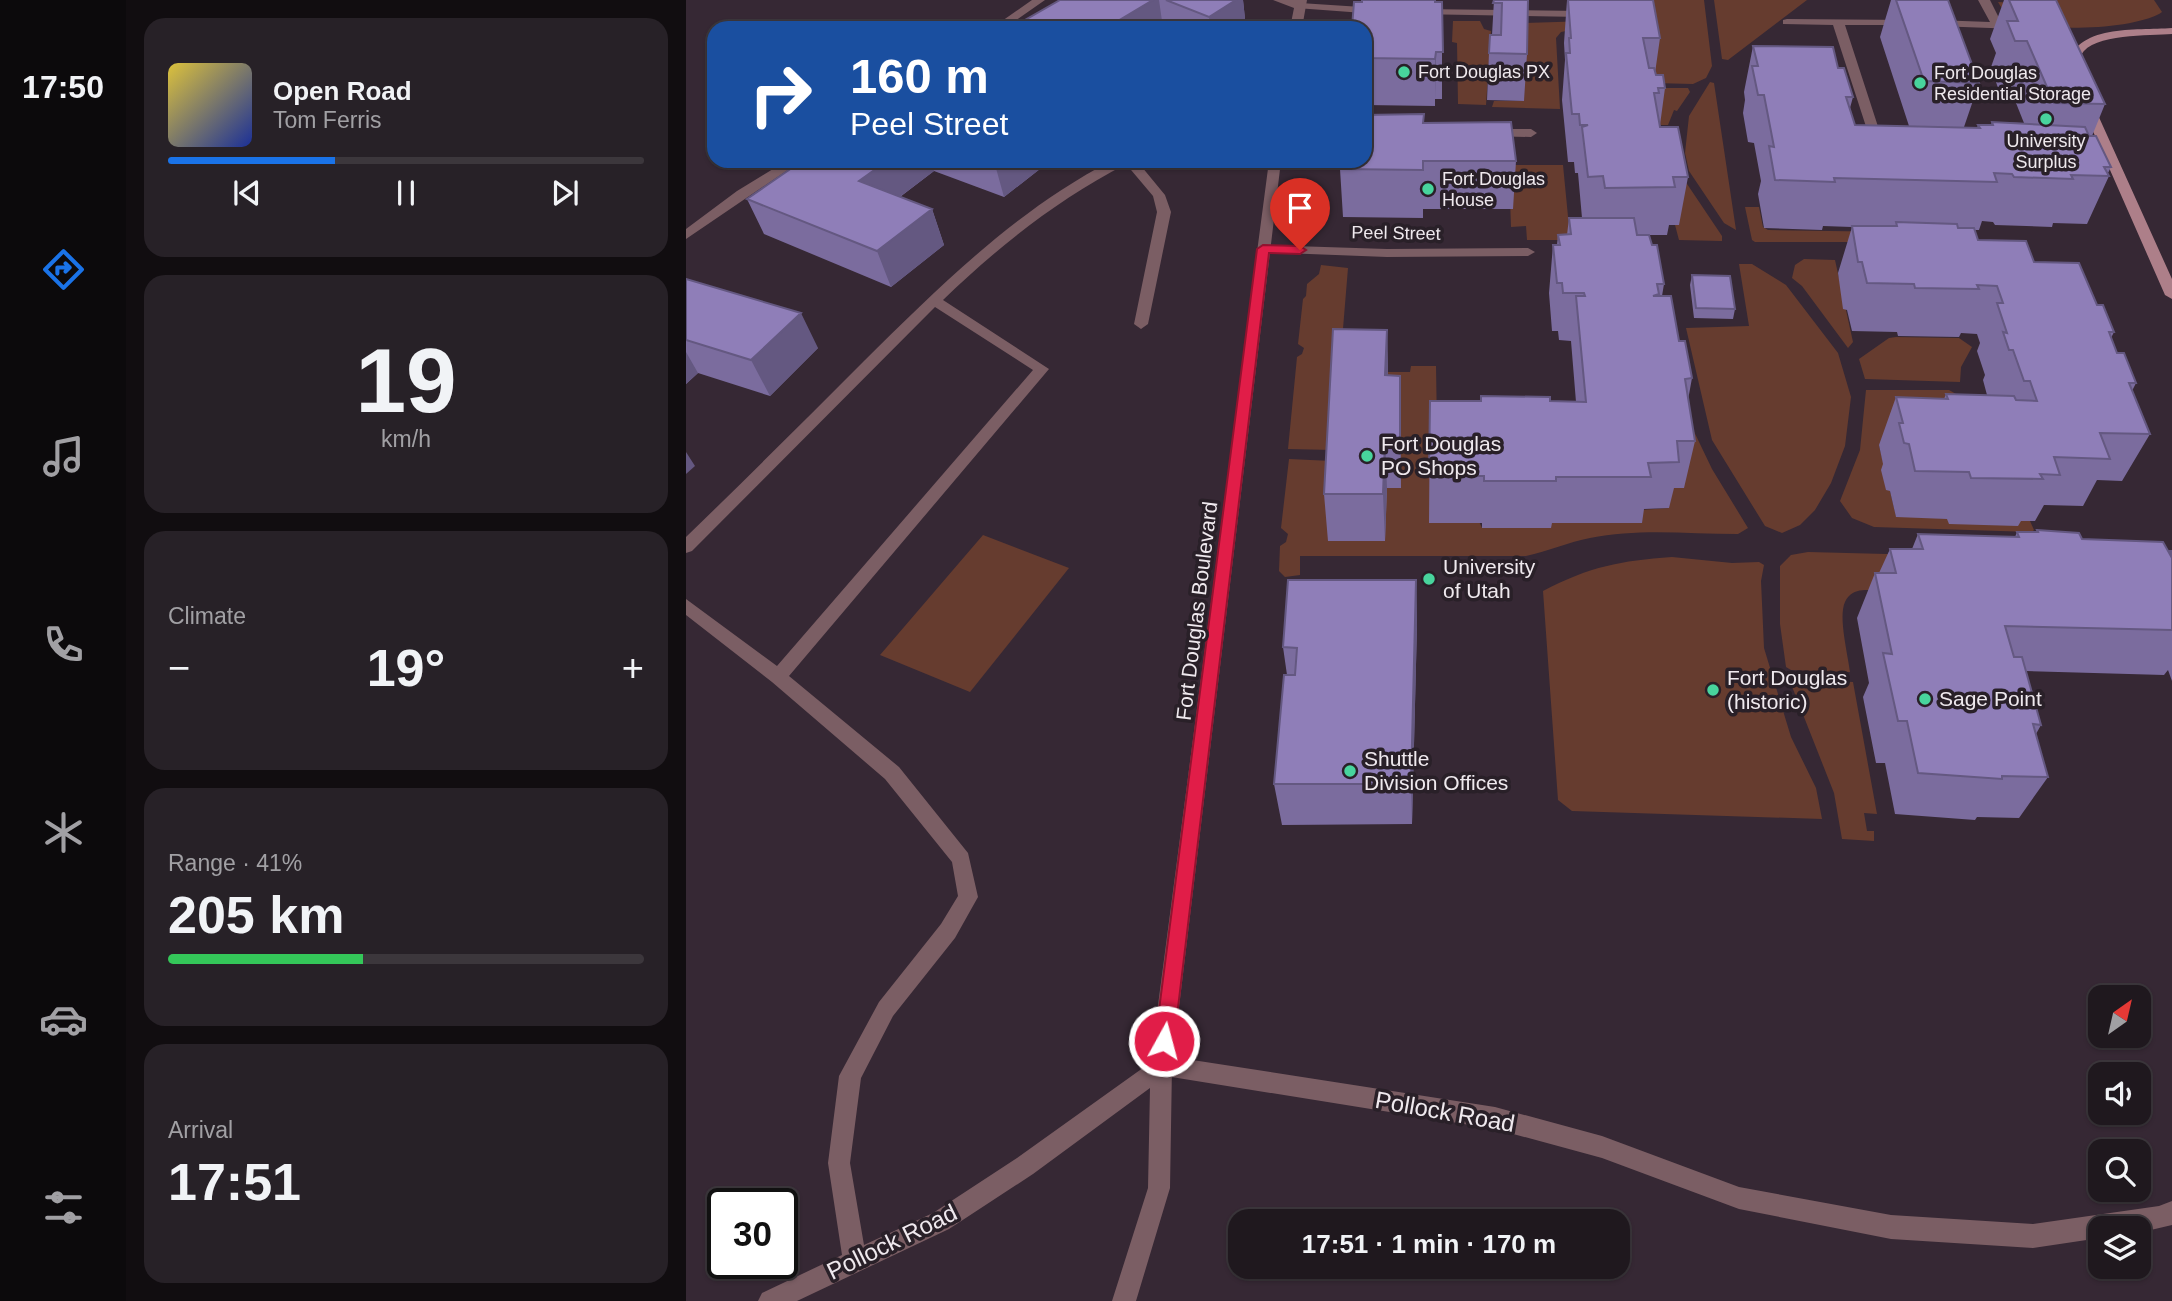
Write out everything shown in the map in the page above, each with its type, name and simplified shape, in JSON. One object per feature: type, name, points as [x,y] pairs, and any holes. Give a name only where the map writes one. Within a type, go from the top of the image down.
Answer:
[{"type":"street","points":[[1008,21],[1039,0]]},
{"type":"street","points":[[1279,0],[1390,11]]},
{"type":"street","points":[[1984,0],[1997,25]]},
{"type":"street","points":[[1297,21],[1301,3]]},
{"type":"street","points":[[1404,11],[1582,14]]},
{"type":"street","points":[[1787,22],[1914,22]]},
{"type":"street","points":[[1838,22],[1882,156]]},
{"type":"street","points":[[1927,22],[2031,27]]},
{"type":"street","points":[[2172,32],[2115,36],[2076,43],[2072,60],[2074,75],[2172,295]]},
{"type":"street","points":[[1475,132],[1531,133]]},
{"type":"street","points":[[686,235],[742,194],[784,168]]},
{"type":"street","points":[[686,547],[934,300],[1039,209],[1086,177],[1106,168]]},
{"type":"street","points":[[1136,168],[1159,195],[1164,212],[1141,324]]},
{"type":"street","name":"Fort Douglas Boulevard","points":[[1124,1301],[1159,1188],[1161,1066],[1274,168]]},
{"type":"street","name":"Peel Street","points":[[1263,249],[1387,253],[1528,252]]},
{"type":"street","points":[[778,677],[1042,369],[934,300]]},
{"type":"street","points":[[691,615],[778,677],[892,773],[961,859],[968,897],[948,931],[886,1009],[850,1076],[839,1163],[855,1262]]},
{"type":"street","name":"Pollock Road","points":[[770,1301],[942,1221],[1025,1166],[1161,1066],[1495,1118],[1602,1147],[1739,1198],[1891,1227],[2033,1236],[2159,1218],[2172,1213]]},
{"type":"shaded area","name":"University of Utah","points":[[686,0],[2172,0],[2172,1301],[686,1301]]},
{"type":"shaded area","points":[[1623,0],[1704,0],[1712,66],[1706,78],[1693,84],[1653,83],[1571,30],[1561,32],[1556,38],[1560,109],[1492,107],[1494,101],[1524,101],[1525,23],[1588,21]]},
{"type":"shaded area","points":[[1714,0],[1807,0],[1728,60],[1722,59]]},
{"type":"shaded area","points":[[2016,0],[2154,0],[2162,12],[2149,18],[2104,27],[2051,26],[2027,22],[2009,14],[1998,2],[2017,3]]},
{"type":"shaded area","points":[[1453,21],[1480,21],[1484,29],[1491,31],[1486,105],[1458,104],[1457,43],[1452,42]]},
{"type":"shaded area","points":[[1710,82],[1714,83],[1736,230],[1724,223],[1689,171],[1685,153],[1689,116]]},
{"type":"shaded area","points":[[1639,88],[1688,88],[1690,92],[1677,111],[1674,110],[1668,125],[1658,125]]},
{"type":"shaded area","points":[[1504,165],[1563,165],[1570,237],[1564,240],[1527,240],[1526,226],[1511,227],[1509,170]]},
{"type":"shaded area","points":[[1677,169],[1722,236],[1722,241],[1679,240],[1675,225]]},
{"type":"shaded area","points":[[1745,207],[1759,207],[1763,227],[1768,230],[1899,232],[1915,242],[1755,242],[1752,240]]},
{"type":"shaded area","points":[[1804,259],[1835,260],[1853,342],[1848,348],[1802,286],[1792,278],[1795,265]]},
{"type":"shaded area","points":[[1739,264],[1752,264],[1786,285],[1838,353],[1851,397],[1845,446],[1831,483],[1815,510],[1800,525],[1782,533],[1765,526],[1712,440],[1686,328],[1749,326]]},
{"type":"shaded area","points":[[1321,265],[1348,268],[1340,365],[1370,372],[1410,372],[1411,366],[1436,366],[1437,428],[1482,528],[1551,528],[1551,523],[1641,523],[1640,510],[1669,508],[1668,488],[1689,421],[1712,469],[1748,528],[1738,534],[1645,532],[1608,535],[1526,556],[1300,556],[1300,575],[1285,577],[1279,571],[1280,546],[1286,542],[1288,534],[1281,528],[1289,459],[1332,461],[1387,488],[1401,488],[1400,423],[1333,450],[1288,449],[1297,357],[1302,354],[1304,348],[1298,344],[1303,299],[1306,296],[1307,284],[1319,274]]},
{"type":"shaded area","points":[[1889,338],[1959,338],[1972,347],[1961,367],[1960,382],[1865,379],[1859,359]]},
{"type":"shaded area","points":[[1866,390],[1949,390],[1956,394],[1961,408],[1879,445],[1896,516],[2019,522],[2018,517],[2030,521],[2034,530],[1874,527],[1852,518],[1840,501],[1860,450]]},
{"type":"shaded area","points":[[983,535],[1069,568],[970,692],[880,655]]},
{"type":"shaded area","points":[[1808,552],[1965,556],[1903,583],[1884,589],[1857,591],[1848,597],[1843,617],[1850,672],[1791,670],[1786,667],[1780,624],[1780,566],[1791,555]]},
{"type":"shaded area","points":[[1672,557],[1732,563],[1759,562],[1764,565],[1761,581],[1764,648],[1791,737],[1816,788],[1822,819],[1572,811],[1558,800],[1543,591],[1606,566]]},
{"type":"shaded area","points":[[1789,679],[1853,682],[1877,814],[1864,813],[1867,831],[1874,831],[1874,841],[1842,839],[1834,793]]},
{"type":"building","points":[[1060,0],[1153,0],[1118,21],[1023,21]]},
{"type":"building","points":[[1166,0],[1236,0],[1209,17]]},
{"type":"building","points":[[1494,0],[1528,0],[1527,54],[1489,53],[1490,35],[1501,35],[1502,3],[1493,3]]},
{"type":"building","points":[[1568,0],[1653,0],[1660,38],[1643,38],[1649,68],[1654,68],[1656,75],[1663,75],[1665,88],[1658,88],[1659,93],[1654,93],[1660,127],[1678,127],[1688,177],[1673,177],[1675,187],[1605,188],[1603,176],[1588,177],[1582,127],[1588,125],[1580,125],[1579,114],[1572,114],[1566,53],[1570,53],[1571,38]]},
{"type":"building","points":[[1896,0],[1948,0],[1979,83],[1924,81]]},
{"type":"building","points":[[2009,0],[2056,0],[2105,104],[2054,103],[2027,41],[2015,41],[2007,21],[2018,21]]},
{"type":"building","points":[[1354,2],[1442,2],[1443,52],[1436,52],[1435,59],[1372,58],[1372,21],[1353,21]]},
{"type":"building","points":[[1753,46],[1833,47],[1838,68],[1844,68],[1853,97],[1846,97],[1855,125],[1980,128],[1978,125],[1993,125],[1992,122],[2085,127],[2089,136],[2096,136],[2111,167],[2104,167],[2109,176],[2071,175],[2073,179],[2014,177],[2012,174],[1994,173],[1997,182],[1834,178],[1835,182],[1775,180],[1769,146],[1774,147],[1764,95],[1758,95],[1752,66],[1758,66]]},
{"type":"building","points":[[1424,114],[1423,123],[1511,122],[1516,161],[1423,161],[1423,170],[1340,169],[1372,168],[1372,115]]},
{"type":"building","points":[[792,168],[877,168],[859,181],[932,209],[877,251],[747,199]]},
{"type":"building","points":[[1569,218],[1634,218],[1637,235],[1649,235],[1652,245],[1657,245],[1664,284],[1657,284],[1659,294],[1653,296],[1671,296],[1679,341],[1685,341],[1692,378],[1685,379],[1695,441],[1677,441],[1679,462],[1648,463],[1651,477],[1556,477],[1556,481],[1484,481],[1484,476],[1429,476],[1430,401],[1481,401],[1481,396],[1550,397],[1550,401],[1586,402],[1576,296],[1585,296],[1584,293],[1563,293],[1562,283],[1557,283],[1553,245],[1560,245],[1558,235],[1571,234]]},
{"type":"building","points":[[1896,222],[1957,224],[1958,228],[1974,228],[1978,240],[2026,241],[2034,262],[2079,263],[2097,305],[2103,305],[2114,332],[2109,332],[2117,353],[2124,353],[2136,383],[2129,383],[2150,434],[2100,433],[2110,459],[2054,457],[2060,475],[2040,474],[2043,479],[1971,478],[1969,472],[1915,471],[1909,444],[1904,443],[1899,423],[1903,423],[1896,397],[1948,399],[1946,394],[2014,396],[2016,400],[2037,401],[2030,381],[2024,381],[2013,350],[2009,350],[2003,332],[2007,333],[1997,303],[2003,303],[1997,286],[1977,285],[1979,289],[1915,288],[1914,284],[1867,283],[1862,262],[1858,262],[1852,226],[1897,226]]},
{"type":"building","points":[[1692,275],[1730,276],[1735,309],[1696,308]]},
{"type":"building","points":[[686,279],[801,313],[751,360],[686,340]]},
{"type":"building","name":"Fort Douglas PO Shops","points":[[1333,329],[1387,330],[1385,375],[1400,376],[1400,441],[1385,441],[1383,494],[1324,494]]},
{"type":"building","name":"Sage Point","points":[[2037,530],[2079,533],[2082,539],[2163,542],[2172,558],[2172,630],[2005,626],[2014,657],[2022,657],[2041,725],[2033,724],[2048,777],[2002,776],[2002,779],[1918,773],[1907,721],[1898,721],[1883,653],[1892,654],[1875,573],[1896,573],[1890,549],[1923,549],[1918,534],[2019,537],[2017,532],[2038,532]]},
{"type":"building","name":"Shuttle Division Offices","points":[[1288,580],[1416,580],[1411,784],[1274,784],[1284,675],[1295,675],[1297,648],[1283,647]]},
{"type":"place","name":"Fort Douglas PX","points":[[1404,72]]},
{"type":"place","name":"Fort Douglas Residential Storage","points":[[1920,83]]},
{"type":"place","name":"University Surplus","points":[[2046,119]]},
{"type":"place","name":"Fort Douglas House","points":[[1428,189]]},
{"type":"place","name":"Fort Douglas PO Shops","points":[[1367,456]]},
{"type":"place","name":"University of Utah","points":[[1429,579]]},
{"type":"place","name":"Fort Douglas (historic)","points":[[1713,690]]},
{"type":"place","name":"Sage Point","points":[[1925,699]]},
{"type":"place","name":"Shuttle Division Offices","points":[[1350,771]]},
{"type":"route","points":[[1164,1041],[1195,811],[1263,249],[1300,250]]}]
